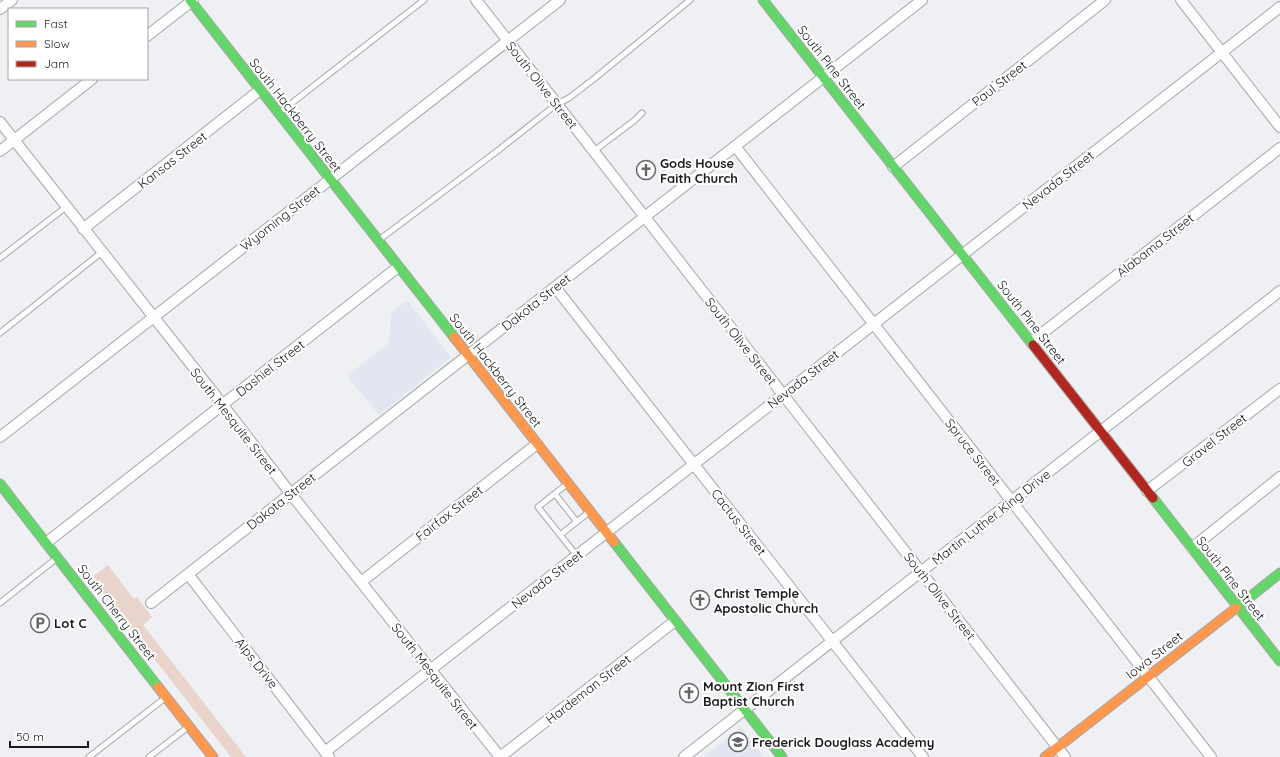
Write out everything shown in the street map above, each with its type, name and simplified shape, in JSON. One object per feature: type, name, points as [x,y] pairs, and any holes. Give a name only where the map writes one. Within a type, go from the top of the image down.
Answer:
[{"type":"main road","name":"South Pine Street","points":[[763,0],[1280,661]]},
{"type":"main road","name":"South Hackberry Street","points":[[191,1],[782,757]]},
{"type":"main road","name":"South Cherry Street","points":[[0,484],[213,757]]},
{"type":"main road","name":"Iowa Street","points":[[1045,757],[1280,573]]},
{"type":"street","points":[[0,9],[12,0]]},
{"type":"street","name":"South Olive Street","points":[[476,0],[1065,757]]},
{"type":"street","name":"Wyoming Street","points":[[0,437],[560,0]]},
{"type":"street","name":"Dakota Street","points":[[151,603],[922,0]]},
{"type":"street","name":"Paul Street","points":[[893,166],[1105,0]]},
{"type":"street","points":[[1181,0],[1280,127]]},
{"type":"street","points":[[148,35],[191,1]]},
{"type":"street","name":"Nevada Street","points":[[327,755],[430,670],[1280,6]]},
{"type":"street","points":[[0,151],[91,80]]},
{"type":"street","name":"Kansas Street","points":[[83,229],[260,90]]},
{"type":"street","name":"South Mesquite Street","points":[[0,122],[291,494],[500,757]]},
{"type":"street","name":"Spruce Street","points":[[735,146],[1211,757]]},
{"type":"street","name":"Alabama Street","points":[[1030,342],[1280,148]]},
{"type":"street","name":"Dashiel Street","points":[[46,543],[398,267]]},
{"type":"street","name":"Cactus Street","points":[[555,287],[923,757]]},
{"type":"street","name":"Martin Luther King Drive","points":[[684,757],[1280,291]]},
{"type":"street","name":"Gravel Street","points":[[1147,491],[1280,389]]},
{"type":"street","name":"Fairfax Street","points":[[361,582],[537,444]]},
{"type":"street","points":[[1192,548],[1280,477]]},
{"type":"street","name":"Alps Drive","points":[[188,574],[327,755]]},
{"type":"street","name":"Hardeman Street","points":[[500,757],[675,621]]},
{"type":"lane","points":[[278,113],[424,0]]},
{"type":"lane","points":[[378,241],[557,104],[569,98],[595,78],[690,0]]},
{"type":"lane","points":[[594,151],[642,113]]},
{"type":"lane","points":[[0,258],[66,206]]},
{"type":"lane","points":[[0,333],[102,252]]},
{"type":"lane","points":[[568,484],[538,507],[577,556]]},
{"type":"lane","points":[[555,494],[577,522]]},
{"type":"lane","points":[[560,535],[590,512]]},
{"type":"lane","points":[[0,603],[58,558]]},
{"type":"lane","points":[[89,757],[166,697]]},
{"type":"lane","points":[[149,757],[189,726]]},
{"type":"shaded area","points":[[407,300],[451,357],[379,415],[347,376],[389,343],[391,313]]},
{"type":"shaded area","points":[[108,565],[134,599],[137,597],[152,617],[143,625],[246,757],[231,757],[91,578]]},
{"type":"shaded area","name":"Frederick Douglass Academy","points":[[741,727],[764,757],[703,757]]},
{"type":"traffic: fast","points":[[190,0],[454,337]]},
{"type":"traffic: fast","points":[[763,0],[1033,345]]},
{"type":"traffic: fast","points":[[0,484],[158,687]]},
{"type":"traffic: fast","points":[[1153,498],[1280,661]]},
{"type":"traffic: fast","points":[[614,542],[782,757]]},
{"type":"traffic: fast","points":[[1236,608],[1280,573]]},
{"type":"traffic: slow","points":[[454,337],[614,542]]},
{"type":"traffic: slow","points":[[1045,757],[1236,608]]},
{"type":"traffic: slow","points":[[158,687],[213,757]]},
{"type":"traffic: jam","points":[[1033,345],[1153,498]]},
{"type":"place","name":"Gods House Faith Church","points":[[646,170]]},
{"type":"place","name":"Christ Temple Apostolic Church","points":[[700,600]]},
{"type":"place","name":"Lot C","points":[[40,623]]},
{"type":"place","name":"Mount Zion First Baptist Church","points":[[689,693]]},
{"type":"place","name":"Frederick Douglass Academy","points":[[738,742]]}]
